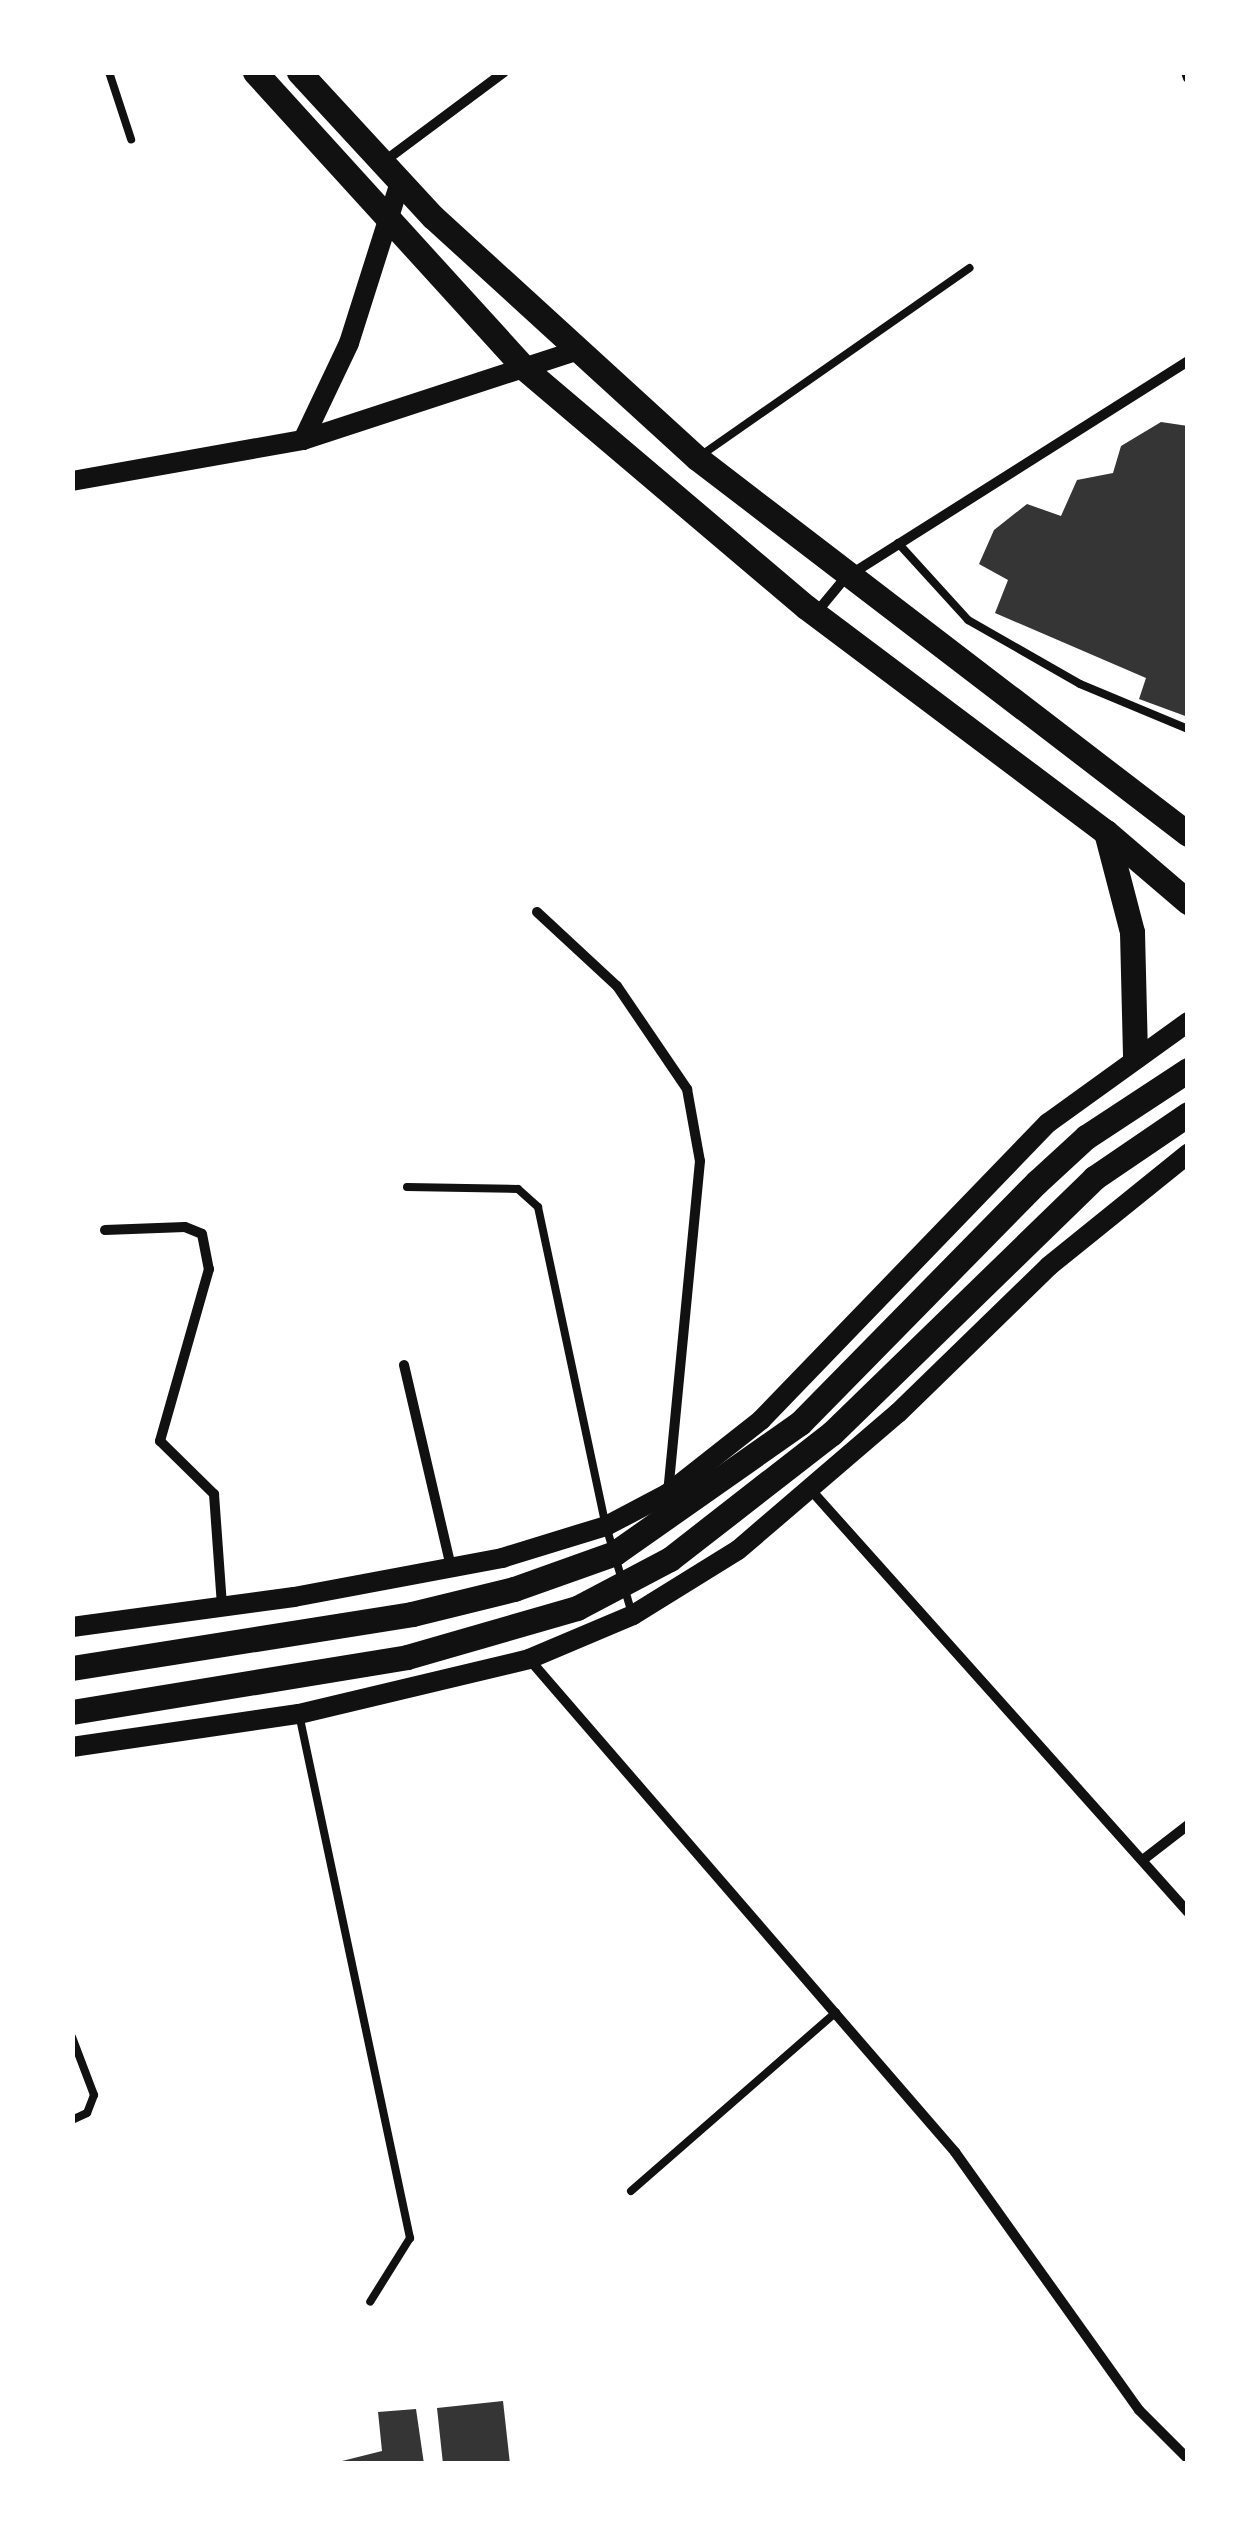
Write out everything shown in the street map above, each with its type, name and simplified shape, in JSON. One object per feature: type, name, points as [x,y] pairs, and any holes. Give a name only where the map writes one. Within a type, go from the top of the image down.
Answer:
[{"type":"main road","points":[[255,72],[524,368],[816,614],[1106,832],[1188,902]]},
{"type":"main road","points":[[299,72],[400,182],[697,458],[845,578],[1147,797],[1188,834]]},
{"type":"main road","points":[[303,440],[348,343],[384,218],[400,182]]},
{"type":"main road","points":[[72,480],[303,440],[579,350]]},
{"type":"main road","points":[[1147,797],[1188,816]]},
{"type":"main road","points":[[1106,832],[1132,932],[1136,1056]]},
{"type":"main road","points":[[72,1627],[222,1607],[556,1545],[606,1526],[668,1494],[761,1420],[972,1197],[1048,1123],[1188,1022]]},
{"type":"main road","points":[[72,1668],[412,1614],[569,1572],[614,1553],[800,1423],[1062,1159],[1188,1070]]},
{"type":"main road","points":[[72,1712],[407,1657],[577,1608],[670,1558],[832,1433],[1094,1178],[1188,1114]]},
{"type":"main road","points":[[72,1746],[300,1714],[529,1658],[632,1614],[738,1550],[1049,1266],[1188,1154]]},
{"type":"main road","points":[[761,1420],[810,1488]]},
{"type":"street","points":[[382,163],[504,72]]},
{"type":"street","points":[[816,614],[845,578],[1188,361]]},
{"type":"street","points":[[538,912],[617,986],[688,1089],[700,1162],[668,1494]]},
{"type":"street","points":[[105,1230],[185,1227],[202,1234],[209,1269],[160,1441],[214,1494],[222,1607]]},
{"type":"street","points":[[404,1365],[450,1567]]},
{"type":"street","points":[[810,1488],[1188,1912]]},
{"type":"street","points":[[529,1658],[955,2152],[1140,2410],[1188,2459]]},
{"type":"street","points":[[1144,1860],[1188,1824]]},
{"type":"lane","points":[[109,72],[130,138]]},
{"type":"lane","points":[[697,458],[970,268]]},
{"type":"lane","points":[[898,542],[968,620],[1080,684],[1188,729]]},
{"type":"lane","points":[[408,1187],[518,1190],[538,1207],[606,1526],[632,1614]]},
{"type":"lane","points":[[300,1714],[410,2238],[370,2302]]},
{"type":"lane","points":[[631,2191],[836,2012]]},
{"type":"lane","points":[[72,2037],[94,2095],[87,2113],[72,2120]]},
{"type":"building","points":[[1161,422],[1188,426],[1188,717],[1139,699],[1146,678],[995,613],[1008,580],[979,564],[994,530],[1027,504],[1061,516],[1077,480],[1113,473],[1121,446]]},
{"type":"building","points":[[503,2401],[510,2464],[443,2464],[437,2408]]},
{"type":"building","points":[[416,2409],[424,2464],[330,2464],[382,2451],[378,2412]]}]
